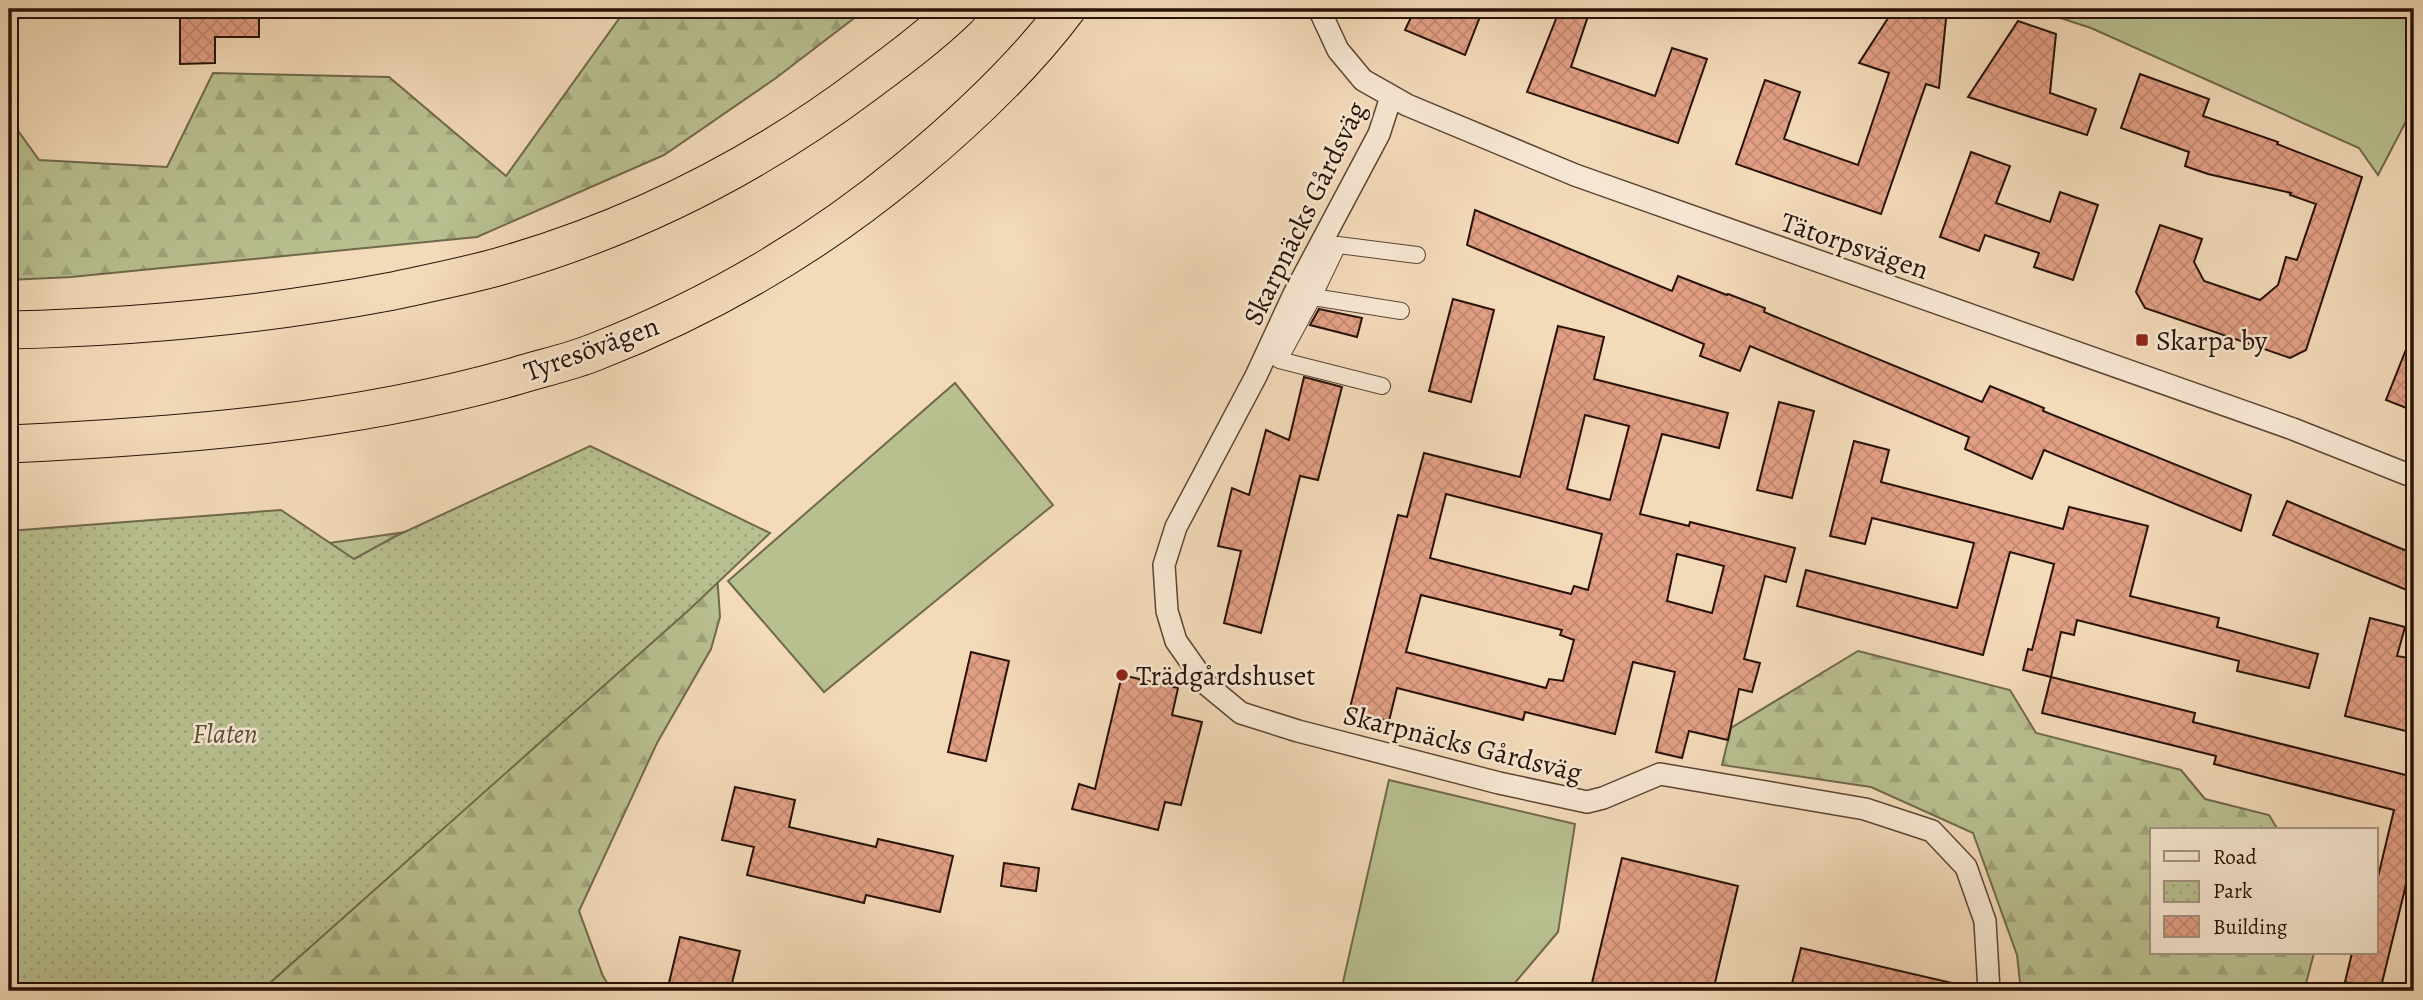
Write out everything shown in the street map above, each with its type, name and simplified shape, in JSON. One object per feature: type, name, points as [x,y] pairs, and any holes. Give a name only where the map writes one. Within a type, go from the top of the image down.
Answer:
[{"type":"highway","points":[[9,330],[164,322],[345,300],[474,273],[565,246],[641,215],[757,157],[839,104],[913,48],[958,9]]},
{"type":"highway","name":"Tyresövägen","points":[[9,444],[144,436],[361,411],[473,388],[593,353],[728,290],[805,245],[878,194],[950,134],[1007,78],[1061,18]]},
{"type":"street","name":"Tätorpsvägen","points":[[1318,9],[1338,50],[1363,80],[1407,106],[1575,175],[2293,429],[2414,477]]},
{"type":"street","name":"Skarpnäcks Gårdsväg","points":[[1391,97],[1379,134],[1294,294],[1256,376],[1175,527],[1164,565],[1167,611],[1176,641],[1207,685],[1241,713],[1289,729],[1487,780],[1587,802],[1660,775],[1865,809],[1932,831],[1966,867],[1985,921],[1989,991]]},
{"type":"street","points":[[1382,386],[1279,360],[1338,245],[1417,255]]},
{"type":"street","points":[[1313,297],[1401,311]]},
{"type":"green space","points":[[626,9],[866,9],[776,78],[664,155],[477,237],[71,277],[9,280],[9,118],[39,160],[167,167],[213,73],[389,77],[506,176]]},
{"type":"green space","points":[[2033,9],[2414,9],[2414,106],[2378,175],[2359,148],[2091,28]]},
{"type":"green space","points":[[955,383],[1053,505],[824,692],[728,581]]},
{"type":"green space","name":"Flaten","points":[[590,446],[770,533],[690,609],[261,991],[9,991],[9,531],[281,510],[354,559],[396,536]]},
{"type":"green space","name":"Flaten","points":[[536,513],[717,573],[720,617],[711,649],[657,743],[579,911],[603,976],[612,991],[9,991],[9,568],[165,567]]},
{"type":"green space","points":[[1858,651],[2010,690],[2036,733],[2181,770],[2205,799],[2269,815],[2277,828],[2150,828],[2150,954],[2314,954],[2304,991],[2021,991],[2017,955],[1973,833],[1871,787],[1722,765],[1731,728]]},
{"type":"green space","points":[[1389,780],[1575,824],[1558,932],[1508,991],[1341,991]]},
{"type":"building","points":[[180,9],[259,9],[259,37],[215,37],[215,63],[180,64]]},
{"type":"building","points":[[1415,9],[1483,9],[1465,55],[1405,30]]},
{"type":"building","points":[[1560,9],[1588,16],[1571,67],[1655,96],[1672,48],[1707,59],[1678,143],[1527,92]]},
{"type":"building","points":[[1894,9],[1947,9],[1939,88],[1926,84],[1881,214],[1736,164],[1765,80],[1800,92],[1784,139],[1858,165],[1889,73],[1859,63]]},
{"type":"building","points":[[2018,21],[2056,34],[2050,93],[2096,109],[2087,135],[1968,97]]},
{"type":"building","points":[[2140,74],[2209,99],[2203,116],[2278,142],[2277,144],[2362,177],[2306,350],[2290,358],[2145,308],[2136,292],[2160,225],[2202,239],[2194,262],[2204,281],[2260,300],[2278,285],[2286,257],[2297,260],[2316,204],[2290,195],[2291,193],[2185,166],[2189,152],[2121,128]]},
{"type":"building","points":[[1971,152],[2010,166],[1996,203],[2050,222],[2060,192],[2098,205],[2073,280],[2034,267],[2039,253],[1985,235],[1979,251],[1940,237]]},
{"type":"building","points":[[1475,210],[1672,291],[1678,276],[1765,308],[1764,312],[1982,402],[1990,386],[2044,408],[2043,411],[2251,495],[2241,531],[2044,450],[2032,479],[1965,449],[1969,437],[1750,346],[1740,371],[1700,356],[1704,344],[1467,245]]},
{"type":"building","points":[[1453,299],[1494,310],[1471,402],[1429,391]]},
{"type":"building","points":[[1319,309],[1362,318],[1357,337],[1310,325]]},
{"type":"building","points":[[1558,326],[1604,337],[1594,379],[1728,413],[1719,448],[1662,434],[1640,514],[1689,526],[1690,522],[1795,548],[1786,582],[1765,576],[1744,659],[1760,663],[1752,692],[1739,689],[1728,740],[1689,731],[1682,758],[1656,752],[1675,672],[1633,662],[1615,734],[1525,712],[1523,720],[1397,688],[1389,721],[1349,712],[1398,515],[1407,517],[1424,453],[1520,477]],"holes":[[[1585,415],[1629,426],[1610,500],[1567,489]],[[1446,494],[1602,534],[1588,590],[1574,586],[1571,594],[1430,558]],[[1677,554],[1724,566],[1712,613],[1667,601]],[[1421,595],[1562,630],[1560,635],[1574,640],[1563,681],[1549,679],[1546,688],[1406,652]]]},
{"type":"building","points":[[2414,332],[2414,411],[2386,400]]},
{"type":"building","points":[[1304,377],[1342,387],[1318,480],[1300,476],[1261,633],[1224,623],[1241,551],[1218,546],[1232,488],[1249,495],[1266,430],[1289,440]]},
{"type":"building","points":[[1779,402],[1814,411],[1792,498],[1757,490]]},
{"type":"building","points":[[1854,441],[1889,450],[1881,482],[2063,529],[2069,507],[2148,526],[2130,596],[2219,618],[2217,627],[2318,654],[2309,688],[2237,671],[2239,661],[2077,620],[2074,635],[2061,632],[2051,677],[2023,670],[2028,649],[2032,650],[2054,564],[2010,552],[1983,655],[1797,606],[1806,570],[1957,608],[1974,543],[1872,518],[1865,544],[1830,536]]},
{"type":"building","points":[[2287,501],[2414,554],[2414,593],[2273,535]]},
{"type":"building","points":[[2370,618],[2405,627],[2397,656],[2414,659],[2414,733],[2345,716]]},
{"type":"building","points":[[971,652],[1009,661],[986,761],[948,752]]},
{"type":"building","points":[[1122,675],[1178,688],[1172,715],[1202,722],[1181,805],[1165,802],[1158,830],[1072,809],[1079,784],[1095,789]]},
{"type":"building","points":[[2051,677],[2195,713],[2193,722],[2414,777],[2414,852],[2380,991],[2345,982],[2352,954],[2378,954],[2378,877],[2394,810],[2214,764],[2216,756],[2042,713]]},
{"type":"building","points":[[735,787],[795,800],[789,827],[876,847],[878,839],[953,856],[940,912],[866,895],[864,903],[747,875],[754,847],[722,840]]},
{"type":"building","points":[[1622,858],[1738,886],[1713,991],[1590,991]]},
{"type":"building","points":[[1004,863],[1039,868],[1036,891],[1001,886]]},
{"type":"building","points":[[680,937],[740,951],[730,991],[667,991]]},
{"type":"building","points":[[1801,948],[1952,983],[1951,991],[1790,991]]},
{"type":"place","name":"Skarpa by","points":[[2142,340]]},
{"type":"place","name":"Trädgårdshuset","points":[[1122,675]]}]
